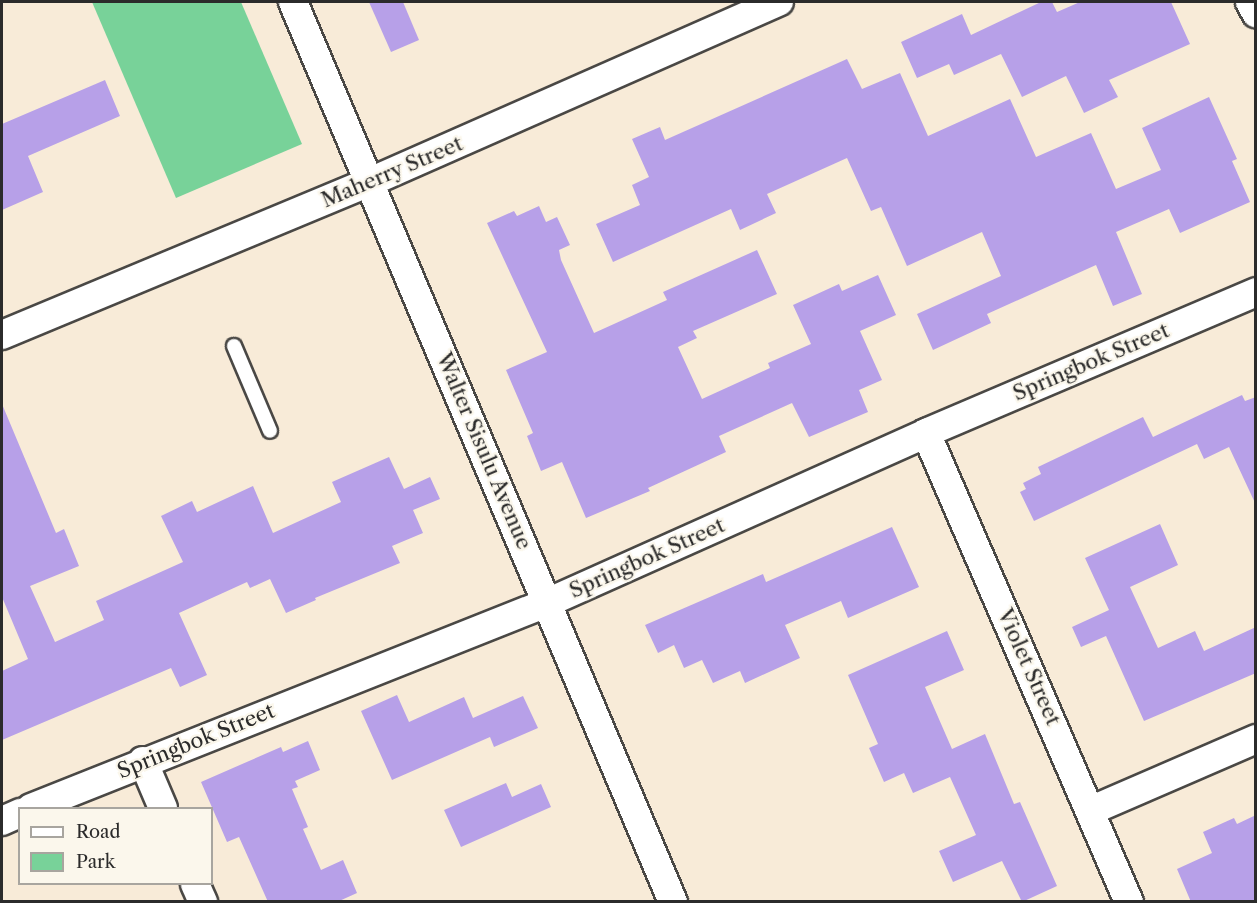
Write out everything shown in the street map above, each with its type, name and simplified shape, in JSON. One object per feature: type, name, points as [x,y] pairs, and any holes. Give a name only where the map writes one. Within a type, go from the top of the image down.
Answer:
[{"type":"street","name":"Walter Sisulu Avenue","points":[[293,2],[549,602],[673,902]]},
{"type":"street","name":"Maherry Street","points":[[2,334],[370,182],[779,2]]},
{"type":"street","points":[[1250,2],[1256,13]]},
{"type":"street","name":"Springbok Street","points":[[33,807],[549,602],[926,434],[1256,292]]},
{"type":"street","name":"Violet Street","points":[[926,434],[1092,810],[1129,902]]},
{"type":"street","points":[[1092,810],[1256,739]]},
{"type":"street","points":[[143,762],[163,807]]},
{"type":"street","points":[[2,821],[18,814]]},
{"type":"street","points":[[195,885],[203,902]]},
{"type":"lane","points":[[234,346],[270,431]]},
{"type":"green space","points":[[92,2],[241,2],[302,144],[176,198]]},
{"type":"building","points":[[369,2],[403,2],[419,40],[391,52]]},
{"type":"building","points":[[1041,2],[1052,2],[1057,12],[1080,2],[1171,2],[1190,44],[1109,80],[1118,97],[1084,113],[1066,76],[1022,97],[1001,54],[954,75],[949,64],[917,78],[901,42],[962,14],[971,35]]},
{"type":"building","points":[[847,59],[862,89],[900,73],[928,136],[1010,99],[1036,157],[1091,133],[1116,189],[1161,170],[1142,128],[1209,97],[1237,159],[1232,161],[1250,202],[1180,233],[1169,209],[1116,232],[1142,294],[1113,306],[1096,265],[987,314],[991,323],[933,350],[917,314],[1001,276],[982,232],[907,266],[881,207],[871,211],[847,158],[767,194],[776,213],[740,230],[731,209],[613,262],[596,224],[640,205],[632,185],[649,177],[632,139],[660,127],[665,140]]},
{"type":"building","points":[[105,80],[120,116],[28,156],[43,192],[2,210],[2,124]]},
{"type":"building","points":[[539,206],[546,222],[557,217],[570,245],[559,250],[561,260],[594,333],[667,300],[663,292],[757,250],[777,294],[693,331],[697,338],[678,347],[702,399],[770,368],[768,363],[811,344],[793,305],[839,284],[842,291],[878,275],[896,315],[860,331],[882,380],[859,390],[868,412],[809,437],[792,403],[719,436],[726,452],[648,488],[650,491],[586,518],[562,462],[541,471],[527,436],[533,433],[506,370],[547,352],[487,223],[514,211],[517,216]]},
{"type":"building","points":[[1242,395],[1245,401],[1256,397],[1256,505],[1229,447],[1204,459],[1197,444],[1034,521],[1020,492],[1026,489],[1023,483],[1041,474],[1038,467],[1143,417],[1153,437]]},
{"type":"building","points":[[2,404],[56,533],[64,529],[79,566],[30,586],[55,642],[104,620],[96,601],[183,562],[161,516],[192,501],[197,512],[253,486],[273,533],[341,502],[332,482],[389,457],[404,489],[430,477],[440,499],[413,510],[423,533],[392,546],[400,563],[315,598],[316,600],[286,613],[270,579],[250,588],[247,582],[179,613],[207,675],[180,687],[171,668],[2,740],[2,671],[28,659],[2,597]]},
{"type":"building","points":[[1160,524],[1178,565],[1130,587],[1158,648],[1195,631],[1204,651],[1256,627],[1256,673],[1144,721],[1106,636],[1081,647],[1072,627],[1109,610],[1085,558]]},
{"type":"building","points":[[892,527],[919,587],[848,618],[841,601],[785,625],[800,658],[745,683],[740,671],[713,683],[702,660],[684,668],[674,645],[658,653],[645,625],[763,574],[766,582]]},
{"type":"building","points":[[947,631],[964,670],[925,687],[952,749],[985,734],[1014,804],[1020,802],[1057,886],[1022,902],[1002,861],[953,882],[939,851],[976,835],[950,777],[913,793],[904,773],[884,782],[869,748],[878,744],[848,675]]},
{"type":"building","points":[[397,695],[409,722],[464,697],[473,718],[523,696],[538,728],[494,747],[490,737],[392,780],[361,711]]},
{"type":"building","points":[[308,741],[320,770],[295,781],[298,787],[292,789],[308,827],[303,829],[321,870],[343,860],[357,893],[337,902],[268,902],[239,837],[227,842],[201,782],[281,747],[283,752]]},
{"type":"building","points":[[506,783],[512,797],[541,784],[551,807],[461,847],[444,810]]},
{"type":"building","points":[[1256,815],[1256,902],[1191,902],[1177,869],[1212,853],[1203,832],[1234,818],[1237,824]]}]
